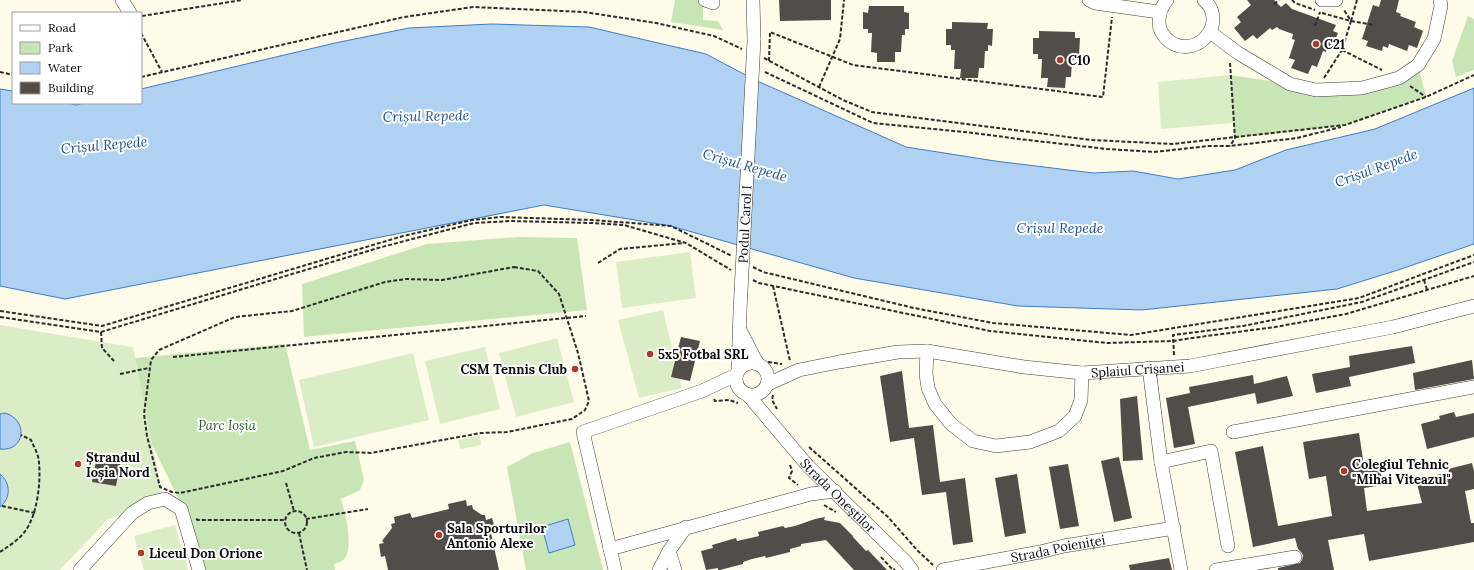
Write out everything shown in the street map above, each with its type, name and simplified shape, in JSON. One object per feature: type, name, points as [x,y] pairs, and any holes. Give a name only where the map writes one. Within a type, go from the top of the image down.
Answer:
[{"type":"street","points":[[122,0],[129,12]]},
{"type":"street","points":[[704,0],[713,3],[713,0]]},
{"type":"street","name":"Podul Carol I","points":[[737,372],[753,0]]},
{"type":"street","points":[[1089,0],[1095,3],[1159,12]]},
{"type":"street","points":[[1167,0],[1159,12],[1159,25],[1162,34],[1173,44],[1186,47],[1199,44],[1210,32],[1213,21],[1210,7],[1204,0]]},
{"type":"street","points":[[1210,32],[1238,53],[1290,84],[1316,90],[1362,88],[1399,78],[1418,65],[1434,39],[1441,6],[1440,0]]},
{"type":"street","points":[[1321,6],[1339,3]]},
{"type":"street","name":"Splaiul Crișanei","points":[[763,365],[794,368],[891,353],[927,351],[1024,367],[1082,373],[1190,366],[1393,327],[1474,306]]},
{"type":"street","points":[[702,391],[743,392],[753,395],[769,388],[768,375],[763,365],[739,329]]},
{"type":"street","points":[[927,351],[928,388],[935,404],[951,424],[973,441],[996,446],[1030,442],[1059,431],[1075,416],[1081,400],[1082,373]]},
{"type":"street","points":[[615,570],[584,432],[702,391],[737,372],[747,363],[763,365]]},
{"type":"street","name":"Splaiul Crișanei","points":[[769,388],[794,368]]},
{"type":"street","points":[[1148,368],[1161,462],[1182,570]]},
{"type":"street","points":[[737,372],[736,384],[743,392]]},
{"type":"street","name":"Strada Oneștilor","points":[[769,388],[773,414],[789,445],[808,466],[905,561],[912,570]]},
{"type":"street","points":[[1233,432],[1474,388]]},
{"type":"street","name":"Strada Oneștilor","points":[[743,392],[773,414]]},
{"type":"street","points":[[1161,462],[1210,451],[1228,546]]},
{"type":"street","points":[[610,549],[811,494],[835,491]]},
{"type":"street","points":[[80,570],[132,513],[148,503],[165,499],[181,509],[199,570]]},
{"type":"street","points":[[659,570],[669,551],[686,527]]},
{"type":"street","name":"Strada Poieniței","points":[[938,568],[1040,552],[1064,546],[1174,528]]},
{"type":"street","points":[[669,551],[675,570]]},
{"type":"street","points":[[1216,570],[1295,557]]},
{"type":"path","points":[[142,16],[242,0]]},
{"type":"path","points":[[819,87],[840,39],[844,0]]},
{"type":"path","points":[[1274,4],[1279,0]]},
{"type":"path","points":[[1316,90],[1342,50],[1357,0]]},
{"type":"path","points":[[1339,3],[1351,22]]},
{"type":"path","points":[[770,61],[770,32],[832,58],[853,65],[1103,97],[1113,5]]},
{"type":"path","points":[[1315,26],[1321,6]]},
{"type":"path","points":[[142,77],[404,17],[473,7],[584,12],[642,21],[750,45]]},
{"type":"path","points":[[1351,22],[1374,24]]},
{"type":"path","points":[[142,35],[162,72]]},
{"type":"path","points":[[1228,46],[1235,138],[1230,146]]},
{"type":"path","points":[[760,56],[843,100],[872,112],[1092,140],[1172,144],[1345,125],[1426,97],[1474,75]]},
{"type":"path","points":[[0,72],[12,74]]},
{"type":"path","points":[[764,72],[873,123],[1154,152],[1209,146],[1230,146],[1297,138],[1351,124],[1441,91],[1474,75]]},
{"type":"path","points":[[0,318],[101,332],[371,250],[474,223],[511,221],[624,225],[686,243],[732,271]]},
{"type":"path","points":[[598,263],[620,249],[686,243]]},
{"type":"path","points":[[1175,366],[1173,335],[1243,326],[1362,302],[1474,262]]},
{"type":"path","points":[[514,267],[538,271],[559,294],[578,353],[589,401],[585,410],[572,419],[507,432],[481,433],[371,453],[346,452],[314,458],[283,471],[180,493],[172,492],[160,487],[146,436],[144,414],[149,368],[151,360],[159,350],[235,317],[292,310],[385,282],[406,279],[442,280],[514,267]]},
{"type":"path","points":[[752,280],[773,286],[990,331],[1107,343],[1173,341],[1275,327],[1346,314],[1474,276]]},
{"type":"path","points":[[1424,280],[1427,290]]},
{"type":"path","points":[[763,365],[794,368],[773,286]]},
{"type":"path","points":[[172,357],[586,316]]},
{"type":"path","points":[[101,332],[102,348],[114,361]]},
{"type":"path","points":[[120,374],[149,368]]},
{"type":"path","points":[[769,388],[773,394],[773,414]]},
{"type":"path","points":[[0,552],[26,530],[35,513],[39,484],[39,462],[31,440],[21,435]]},
{"type":"path","points":[[808,446],[888,517],[918,551],[938,568]]},
{"type":"path","points":[[286,484],[294,511]]},
{"type":"path","points":[[2,506],[35,513]]},
{"type":"path","points":[[181,509],[198,520],[285,520]]},
{"type":"path","points":[[306,519],[368,510]]},
{"type":"path","points":[[294,511],[301,512],[306,519],[305,528],[299,533],[289,531],[285,524],[288,514],[294,511]]},
{"type":"path","points":[[299,533],[307,570]]},
{"type":"green space","points":[[675,0],[703,0],[703,20],[718,21],[723,30],[671,22]]},
{"type":"green space","points":[[1468,16],[1474,19],[1474,70],[1456,77],[1452,61]]},
{"type":"green space","points":[[1418,65],[1426,97],[1345,125],[1235,138],[1230,75],[1290,84],[1362,88]]},
{"type":"green space","points":[[1230,75],[1234,123],[1161,129],[1158,82]]},
{"type":"green space","points":[[518,237],[577,238],[587,310],[304,337],[302,284],[427,244]]},
{"type":"green space","points":[[690,252],[696,298],[622,308],[616,262]]},
{"type":"green space","name":"5x5 Fotbal SRL","points":[[663,310],[682,388],[639,398],[618,320]]},
{"type":"green space","name":"Ștrandul Ioșia Nord","points":[[0,325],[133,347],[164,504],[108,519],[60,570],[0,570]]},
{"type":"green space","points":[[557,338],[574,402],[516,417],[499,353]]},
{"type":"green space","name":"Parc Ioșia","points":[[285,344],[310,450],[355,441],[364,480],[360,490],[341,499],[345,513],[349,540],[347,555],[342,561],[334,564],[335,570],[204,570],[190,523],[151,442],[135,358]]},
{"type":"green space","points":[[485,347],[500,409],[440,424],[425,361]]},
{"type":"green space","points":[[413,353],[429,420],[314,447],[299,380]]},
{"type":"green space","points":[[480,435],[481,445],[460,449],[458,440]]},
{"type":"green space","points":[[570,442],[603,570],[526,570],[507,467],[533,453]]},
{"type":"green space","points":[[175,525],[188,570],[144,570],[134,536]]},
{"type":"water","name":"Crișul Repede","points":[[492,24],[589,27],[706,54],[755,80],[906,147],[995,161],[1093,173],[1133,171],[1178,179],[1235,170],[1286,150],[1375,129],[1474,88],[1474,244],[1337,289],[1142,310],[1018,306],[854,278],[671,226],[544,205],[65,299],[0,286],[0,89],[12,91],[12,104],[142,104],[142,89],[335,43],[409,28]]},
{"type":"water","points":[[5,413],[13,417],[18,422],[21,428],[21,435],[15,446],[8,449],[0,449],[0,414]]},
{"type":"water","points":[[0,474],[8,486],[8,495],[0,507]]},
{"type":"water","points":[[568,519],[575,545],[549,553],[542,527]]},
{"type":"building","points":[[779,0],[831,0],[831,20],[780,21]]},
{"type":"building","points":[[1247,0],[1274,0],[1281,7],[1286,3],[1292,9],[1336,25],[1333,31],[1338,33],[1332,48],[1328,46],[1326,52],[1323,51],[1317,67],[1312,65],[1308,74],[1291,68],[1295,60],[1289,58],[1295,40],[1292,39],[1293,34],[1277,27],[1272,30],[1270,28],[1257,39],[1253,35],[1245,41],[1234,28],[1241,22],[1237,17],[1251,5]]},
{"type":"building","points":[[1381,0],[1399,0],[1396,12],[1401,14],[1400,16],[1416,22],[1414,27],[1423,31],[1417,48],[1409,45],[1407,51],[1389,44],[1388,48],[1383,46],[1382,51],[1366,46],[1368,41],[1362,39],[1373,5],[1379,7]]},
{"type":"building","points":[[869,6],[904,6],[904,12],[909,13],[909,29],[905,29],[905,35],[902,35],[901,52],[895,52],[895,62],[877,62],[877,53],[871,52],[872,33],[868,33],[868,29],[863,29],[863,12],[868,13]]},
{"type":"building","points":[[952,22],[988,23],[987,29],[993,29],[992,46],[988,45],[988,51],[985,51],[984,68],[979,68],[978,78],[960,78],[961,69],[954,69],[955,50],[951,50],[951,45],[946,45],[946,29],[952,29]]},
{"type":"building","name":"C10","points":[[1039,31],[1075,32],[1075,38],[1080,38],[1079,55],[1075,54],[1075,60],[1072,60],[1071,77],[1066,77],[1065,88],[1047,87],[1048,78],[1041,78],[1042,59],[1038,59],[1038,54],[1033,54],[1033,38],[1039,38]]},
{"type":"building","points":[[681,337],[700,341],[690,381],[671,377]]},
{"type":"building","points":[[1412,346],[1415,363],[1349,377],[1351,386],[1316,393],[1312,374],[1350,367],[1349,356]]},
{"type":"building","points":[[1472,360],[1474,379],[1415,390],[1413,373]]},
{"type":"building","points":[[902,371],[909,428],[933,425],[940,482],[965,478],[973,542],[953,545],[946,492],[922,495],[914,438],[890,442],[880,376]]},
{"type":"building","points":[[1253,375],[1254,384],[1287,376],[1293,396],[1257,404],[1255,393],[1188,407],[1195,444],[1174,448],[1166,398],[1190,393],[1189,387]]},
{"type":"building","points":[[1137,396],[1143,460],[1123,461],[1120,399]]},
{"type":"building","points":[[1454,412],[1456,417],[1474,413],[1474,437],[1427,449],[1421,424],[1440,419],[1439,416]]},
{"type":"building","points":[[1359,433],[1364,466],[1379,463],[1383,485],[1364,488],[1367,511],[1422,503],[1416,480],[1449,472],[1448,469],[1472,463],[1474,471],[1474,489],[1465,491],[1471,523],[1474,523],[1474,542],[1369,561],[1364,534],[1328,540],[1334,570],[1278,570],[1278,568],[1300,563],[1303,555],[1298,549],[1295,538],[1253,547],[1235,452],[1263,446],[1278,526],[1332,516],[1326,476],[1309,479],[1303,442]]},
{"type":"building","points":[[97,456],[121,460],[116,486],[92,482]]},
{"type":"building","points":[[1119,457],[1132,518],[1114,522],[1101,461]]},
{"type":"building","points":[[1068,464],[1079,526],[1060,529],[1049,467]]},
{"type":"building","points":[[1017,474],[1026,533],[1005,537],[995,478]]},
{"type":"building","name":"Sala Sporturilor Antonio Alexe","points":[[466,500],[467,506],[472,505],[473,509],[482,515],[485,515],[486,520],[492,518],[496,532],[491,533],[499,570],[388,570],[385,556],[381,557],[379,544],[384,543],[382,541],[392,528],[391,524],[395,523],[394,517],[410,513],[412,518],[449,509],[448,504]]},
{"type":"building","points":[[825,517],[824,520],[840,523],[866,551],[868,550],[887,570],[854,570],[826,540],[801,544],[801,546],[790,549],[790,552],[766,558],[765,556],[752,559],[743,562],[743,564],[720,570],[718,570],[718,568],[706,570],[701,551],[713,548],[712,545],[736,538],[737,541],[759,536],[758,532],[783,526],[785,528],[795,526]]},
{"type":"building","points":[[1169,558],[1172,570],[1130,570],[1129,565]]},
{"type":"place","name":"C21","points":[[1316,44]]},
{"type":"place","name":"C10","points":[[1060,60]]},
{"type":"place","name":"5x5 Fotbal SRL","points":[[650,354]]},
{"type":"place","name":"CSM Tennis Club","points":[[575,369]]},
{"type":"place","name":"Ștrandul Ioșia Nord","points":[[78,464]]},
{"type":"place","name":"Colegiul Tehnic \"Mihai Viteazul\"","points":[[1344,471]]},
{"type":"place","name":"Sala Sporturilor Antonio Alexe","points":[[439,535]]},
{"type":"place","name":"Liceul Don Orione","points":[[141,553]]}]
